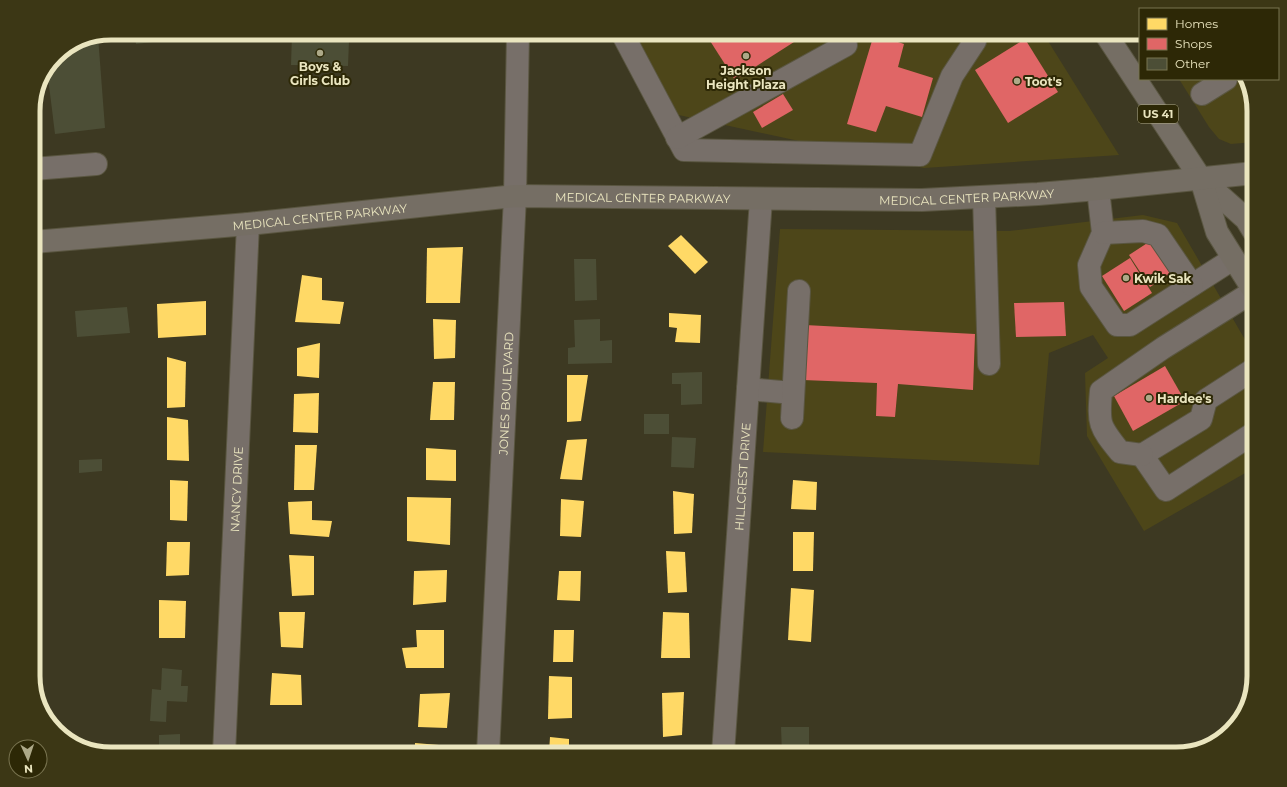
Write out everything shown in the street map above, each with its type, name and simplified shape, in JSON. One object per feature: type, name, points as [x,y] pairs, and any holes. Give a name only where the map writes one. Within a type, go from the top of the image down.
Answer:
[{"type":"main road","name":"US 41","points":[[1110,40],[1201,179],[1247,221]]},
{"type":"main road","name":"MEDICAL CENTER PARKWAY","points":[[40,241],[248,224],[515,196],[761,200],[922,200],[1098,189],[1247,174]]},
{"type":"main road","name":"US 41","points":[[1201,179],[1217,232],[1247,280]]},
{"type":"street","name":"JONES BOULEVARD","points":[[488,747],[515,196],[518,40]]},
{"type":"street","points":[[626,40],[684,150],[920,155],[952,76],[975,41]]},
{"type":"street","points":[[677,138],[846,45]]},
{"type":"street","points":[[1202,94],[1224,80]]},
{"type":"street","points":[[40,168],[96,164]]},
{"type":"street","points":[[1098,189],[1103,233],[1089,265],[1091,287],[1117,325],[1130,325],[1233,258]]},
{"type":"street","points":[[984,197],[989,364]]},
{"type":"street","name":"HILLCREST DRIVE","points":[[723,747],[761,200]]},
{"type":"street","name":"NANCY DRIVE","points":[[224,747],[248,224]]},
{"type":"street","points":[[1103,233],[1143,231],[1158,235],[1192,286]]},
{"type":"street","points":[[792,418],[799,291]]},
{"type":"street","points":[[1247,295],[1164,348],[1100,392],[1098,415],[1103,431],[1120,452],[1142,455],[1201,419],[1206,400],[1247,374]]},
{"type":"street","points":[[748,389],[793,393]]},
{"type":"street","points":[[1142,455],[1166,490],[1247,438]]},
{"type":"shaded area","points":[[632,40],[1047,40],[1119,155],[924,168],[674,114]]},
{"type":"shaded area","points":[[1180,80],[1240,80],[1246,97],[1247,106],[1247,143],[1231,144],[1219,139],[1209,127]]},
{"type":"shaded area","points":[[1143,215],[1177,223],[1247,343],[1247,472],[1144,531],[1087,436],[1085,373],[1108,358],[1093,335],[1049,353],[1039,465],[763,452],[780,229],[1009,231]]},
{"type":"building: Homes","points":[[681,235],[708,262],[695,274],[668,246]]},
{"type":"building: Homes","points":[[463,247],[460,303],[426,303],[427,248]]},
{"type":"building: Homes","points":[[302,275],[322,278],[322,300],[344,302],[340,324],[295,322]]},
{"type":"building: Homes","points":[[206,301],[206,335],[158,338],[157,304]]},
{"type":"building: Homes","points":[[669,313],[701,315],[700,343],[675,342],[677,328],[669,327]]},
{"type":"building: Homes","points":[[433,319],[456,320],[455,358],[434,359]]},
{"type":"building: Homes","points":[[320,343],[319,378],[297,376],[297,348]]},
{"type":"building: Homes","points":[[167,357],[186,362],[185,407],[167,408]]},
{"type":"building: Homes","points":[[567,375],[588,375],[581,421],[567,422]]},
{"type":"building: Homes","points":[[433,382],[455,382],[454,420],[430,420]]},
{"type":"building: Homes","points":[[319,393],[318,433],[293,432],[294,394]]},
{"type":"building: Homes","points":[[167,417],[188,420],[189,461],[167,460]]},
{"type":"building: Homes","points":[[587,439],[582,480],[560,479],[567,440]]},
{"type":"building: Homes","points":[[295,445],[317,445],[314,490],[294,490]]},
{"type":"building: Homes","points":[[426,448],[456,450],[456,481],[426,480]]},
{"type":"building: Homes","points":[[170,480],[188,481],[187,521],[170,520]]},
{"type":"building: Homes","points":[[793,480],[817,482],[816,510],[791,509]]},
{"type":"building: Homes","points":[[673,491],[694,494],[692,533],[674,534]]},
{"type":"building: Homes","points":[[407,497],[451,498],[450,545],[407,541]]},
{"type":"building: Homes","points":[[561,499],[584,501],[581,537],[560,536]]},
{"type":"building: Homes","points":[[312,501],[312,520],[332,521],[329,537],[290,534],[288,502]]},
{"type":"building: Homes","points":[[793,532],[814,532],[813,571],[793,571]]},
{"type":"building: Homes","points":[[167,542],[190,542],[189,575],[166,576]]},
{"type":"building: Homes","points":[[666,551],[685,552],[687,592],[668,593]]},
{"type":"building: Homes","points":[[289,555],[314,556],[314,595],[292,596]]},
{"type":"building: Homes","points":[[447,570],[446,602],[413,605],[414,571]]},
{"type":"building: Homes","points":[[559,571],[581,571],[580,601],[557,600]]},
{"type":"building: Homes","points":[[791,588],[814,590],[811,642],[788,640]]},
{"type":"building: Homes","points":[[159,600],[186,601],[185,638],[159,638]]},
{"type":"building: Homes","points":[[279,612],[305,612],[303,648],[281,647]]},
{"type":"building: Homes","points":[[663,612],[689,613],[690,658],[661,658]]},
{"type":"building: Homes","points":[[416,630],[444,630],[444,668],[406,668],[402,648],[417,647]]},
{"type":"building: Homes","points":[[554,630],[574,630],[573,662],[553,662]]},
{"type":"building: Homes","points":[[272,673],[301,675],[302,705],[270,705]]},
{"type":"building: Homes","points":[[549,676],[572,677],[572,718],[548,719]]},
{"type":"building: Homes","points":[[684,692],[682,735],[663,737],[662,693]]},
{"type":"building: Homes","points":[[450,693],[447,728],[418,727],[420,694]]},
{"type":"building: Homes","points":[[550,737],[569,739],[569,747],[549,747]]},
{"type":"building: Homes","points":[[415,743],[439,745],[439,747],[415,747]]},
{"type":"building: Shops","name":"Jackson Height Plaza","points":[[709,40],[797,40],[735,80]]},
{"type":"building: Shops","points":[[872,40],[892,40],[904,44],[898,67],[933,78],[922,117],[886,106],[876,132],[847,124]]},
{"type":"building: Shops","name":"Toot's","points":[[1026,40],[1058,92],[1008,123],[975,70]]},
{"type":"building: Shops","points":[[783,94],[793,110],[762,128],[753,112]]},
{"type":"building: Shops","points":[[1155,238],[1175,271],[1150,287],[1129,255]]},
{"type":"building: Shops","points":[[1130,258],[1152,293],[1124,311],[1102,276]]},
{"type":"building: Shops","points":[[1064,302],[1066,336],[1016,337],[1014,303]]},
{"type":"building: Shops","points":[[805,325],[975,334],[973,390],[898,384],[895,417],[876,416],[877,383],[803,380]]},
{"type":"building: Shops","name":"Hardee's","points":[[1165,366],[1185,401],[1133,431],[1114,396]]},
{"type":"building: Other","points":[[135,40],[170,40],[136,44]]},
{"type":"building: Other","name":"Boys & Girls Club","points":[[292,40],[350,40],[348,66],[291,65]]},
{"type":"building: Other","points":[[98,41],[105,128],[55,134],[48,77],[58,64],[75,49]]},
{"type":"building: Other","points":[[574,259],[596,259],[597,300],[575,301]]},
{"type":"building: Other","points":[[127,307],[130,333],[77,337],[75,311]]},
{"type":"building: Other","points":[[600,319],[600,341],[612,340],[612,363],[568,364],[568,348],[575,347],[574,320]]},
{"type":"building: Other","points":[[702,372],[702,404],[681,405],[681,384],[672,384],[672,373]]},
{"type":"building: Other","points":[[644,414],[669,414],[669,434],[644,434]]},
{"type":"building: Other","points":[[672,437],[696,438],[694,468],[671,467]]},
{"type":"building: Other","points":[[102,459],[102,471],[79,473],[79,460]]},
{"type":"building: Other","points":[[162,668],[182,670],[181,686],[188,686],[187,702],[167,701],[166,722],[150,721],[152,689],[161,690]]},
{"type":"building: Other","points":[[781,727],[809,727],[809,747],[782,747]]},
{"type":"building: Other","points":[[180,734],[180,747],[159,747],[159,735]]},
{"type":"place","name":"Boys & Girls Club","points":[[320,53]]},
{"type":"place","name":"Jackson Height Plaza","points":[[746,56]]},
{"type":"place","name":"Toot's","points":[[1017,81]]},
{"type":"place","name":"Kwik Sak","points":[[1126,278]]},
{"type":"place","name":"Hardee's","points":[[1149,398]]}]
